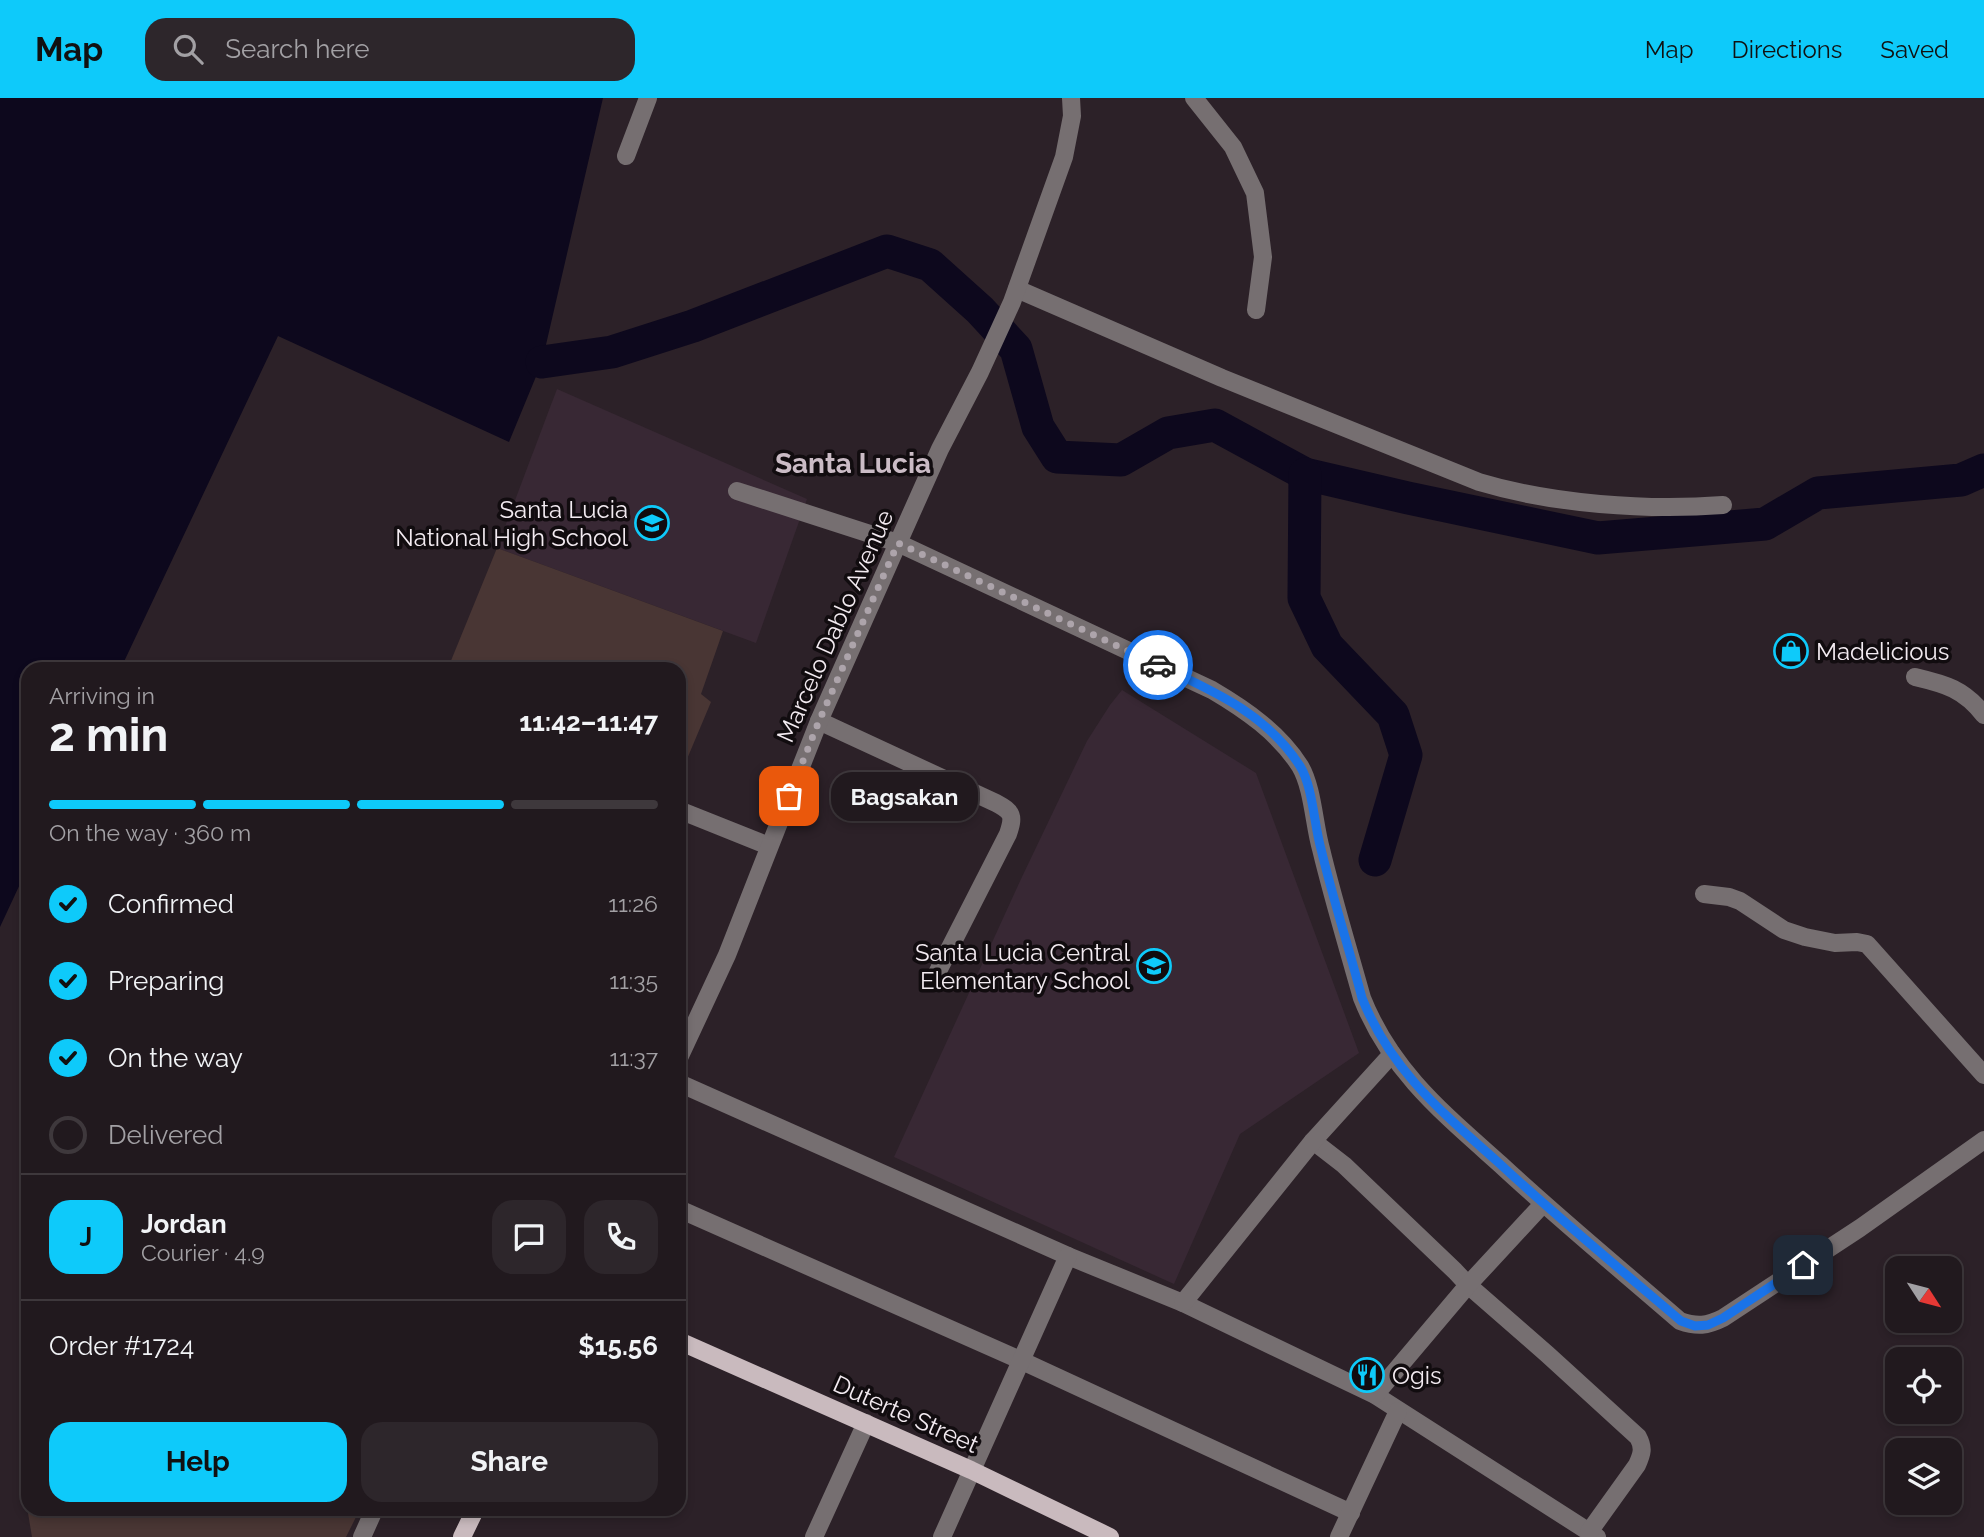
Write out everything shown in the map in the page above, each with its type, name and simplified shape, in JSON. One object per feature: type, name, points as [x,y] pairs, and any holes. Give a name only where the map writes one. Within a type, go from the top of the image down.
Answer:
[{"type":"main road","name":"Duterte Street","points":[[686,1344],[971,1470],[1110,1537]]},
{"type":"main road","points":[[462,1537],[472,1516]]},
{"type":"street","points":[[626,156],[648,98]]},
{"type":"street","name":"Marcelo Dablo Avenue","points":[[686,1043],[727,955],[819,721],[940,449],[980,372],[1015,295],[1064,157],[1072,116],[1071,98]]},
{"type":"street","points":[[1194,98],[1233,148],[1255,193],[1262,257],[1256,310]]},
{"type":"street","points":[[1015,295],[1499,488],[1572,500],[1659,508],[1723,505]]},
{"type":"street","points":[[737,491],[898,543],[1212,690],[1241,708],[1280,741],[1303,774],[1362,998],[1369,1016],[1392,1054],[1410,1080],[1434,1104],[1543,1204],[1681,1321],[1695,1326],[1708,1325],[1723,1318],[1860,1228],[1984,1140]]},
{"type":"street","points":[[1915,677],[1961,692],[1975,702],[1984,715]]},
{"type":"street","points":[[819,721],[996,803],[1008,810],[1012,816],[1004,843],[936,975]]},
{"type":"street","points":[[686,817],[769,846]]},
{"type":"street","points":[[1704,894],[1740,901],[1784,930],[1805,937],[1835,943],[1867,944],[1984,1075]]},
{"type":"street","points":[[1183,1303],[1313,1141],[1392,1054]]},
{"type":"street","points":[[686,1086],[1068,1256],[1183,1303],[1375,1395],[1593,1535],[1642,1455],[1643,1446],[1638,1437],[1468,1285],[1354,1175],[1313,1141]]},
{"type":"street","points":[[1375,1395],[1468,1285],[1543,1204]]},
{"type":"street","points":[[686,1212],[1020,1360],[1351,1513]]},
{"type":"street","points":[[942,1537],[1068,1256]]},
{"type":"street","points":[[1339,1537],[1398,1411]]},
{"type":"street","points":[[814,1537],[866,1423]]},
{"type":"street","points":[[362,1537],[371,1516]]},
{"type":"shaded area","points":[[0,98],[603,98],[542,362],[509,442],[278,336],[124,662],[21,662],[21,882],[0,927]]},
{"type":"shaded area","name":"Santa Lucia National High School","points":[[557,389],[807,499],[756,643],[497,548]]},
{"type":"shaded area","points":[[497,548],[723,631],[701,694],[711,702],[686,761],[686,662],[450,662]]},
{"type":"shaded area","name":"Santa Lucia Central Elementary School","points":[[1122,690],[1256,773],[1359,1053],[1240,1134],[1174,1284],[894,1157],[1087,741]]},
{"type":"shaded area","points":[[28,1516],[356,1516],[346,1537],[32,1537]]},
{"type":"waterway","points":[[542,362],[612,352],[693,326],[887,251],[930,265],[980,310],[1016,349],[1038,427],[1057,457],[1121,460],[1168,433],[1215,425],[1305,474],[1598,538],[1765,524],[1818,493],[1961,480],[1984,470]]},
{"type":"waterway","points":[[1305,474],[1304,598],[1327,646],[1393,715],[1406,755],[1375,860]]},
{"type":"way so far","points":[[789,796],[819,721],[898,543],[1158,665]]},
{"type":"place","name":"Santa Lucia National High School","points":[[652,523]]},
{"type":"place","name":"Madelicious","points":[[1791,651]]},
{"type":"place","name":"Bagsakan","points":[[789,796]]},
{"type":"place","name":"Santa Lucia Central Elementary School","points":[[1154,966]]},
{"type":"place","name":"Ogis","points":[[1367,1375]]},
{"type":"district","name":"Santa Lucia","points":[[853,463]]},
{"type":"route","points":[[1158,665],[1232,702],[1280,741],[1300,766],[1369,1016],[1410,1080],[1434,1104],[1543,1204],[1681,1321],[1695,1326],[1708,1325],[1803,1265]]}]
